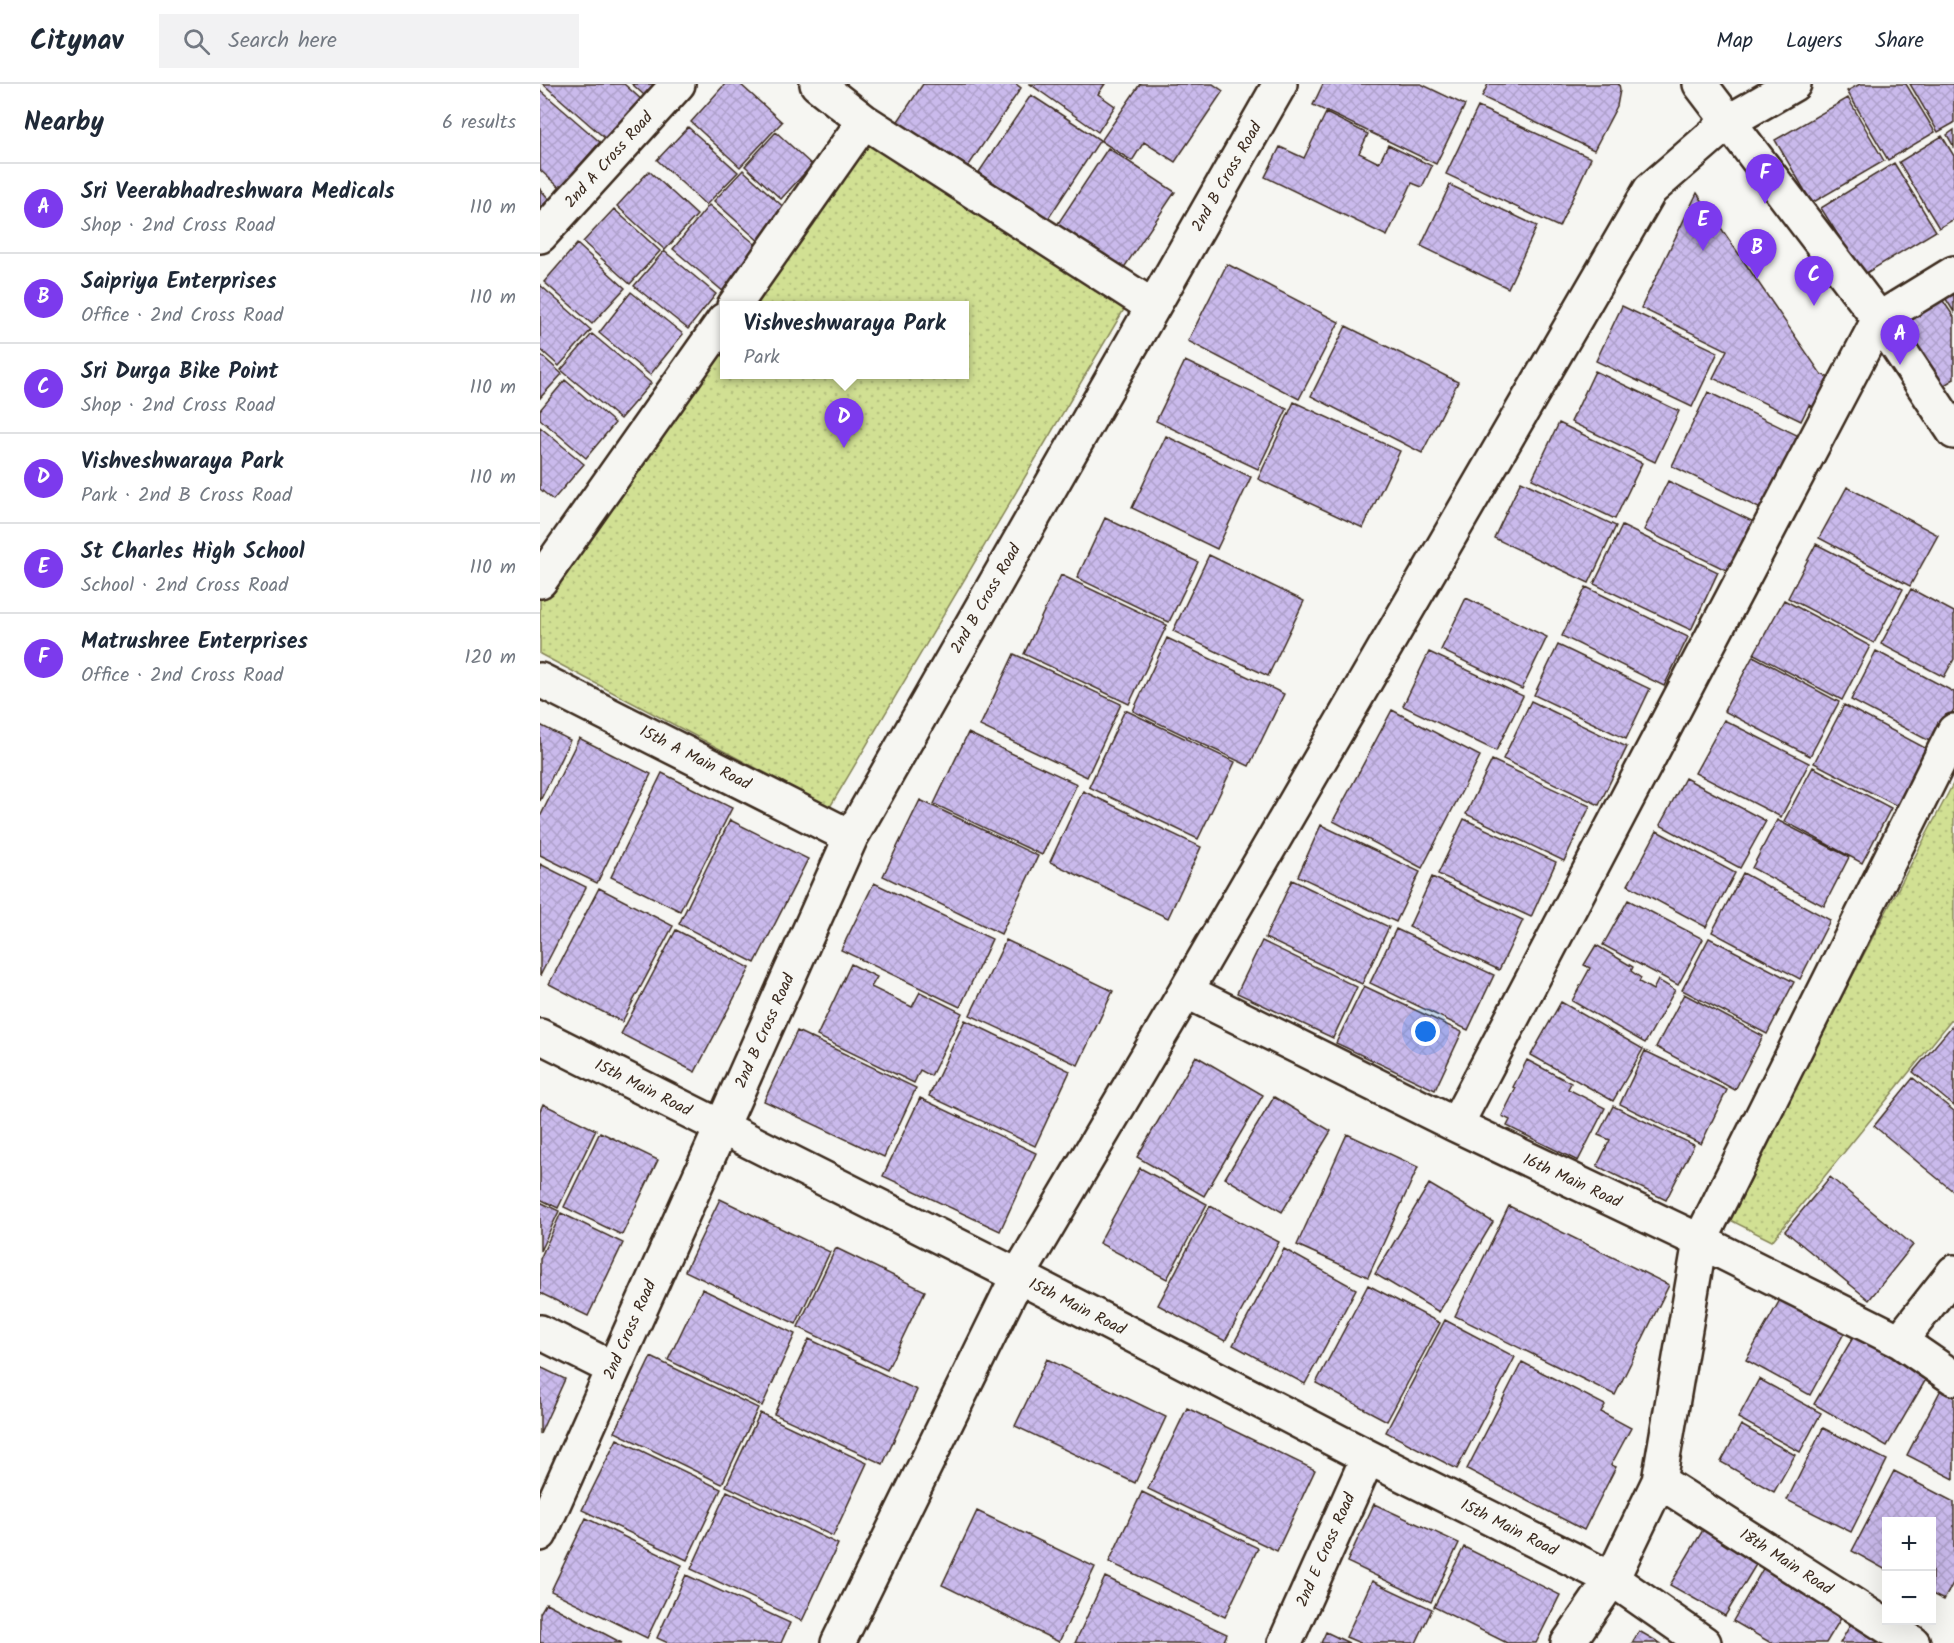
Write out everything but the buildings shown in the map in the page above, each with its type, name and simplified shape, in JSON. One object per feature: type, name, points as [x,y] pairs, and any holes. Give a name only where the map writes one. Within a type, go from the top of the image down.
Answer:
[{"type":"street","name":"2nd A Cross Road","points":[[540,236],[678,84]]},
{"type":"street","points":[[817,84],[864,121],[1152,306]]},
{"type":"street","points":[[1700,84],[1879,319],[1954,432]]},
{"type":"street","points":[[838,1643],[1018,1276],[1186,991],[1650,190],[1728,122],[1794,84]]},
{"type":"street","name":"2nd B Cross Road","points":[[722,1128],[850,837],[1152,306],[1273,87]]},
{"type":"street","points":[[738,301],[864,121]]},
{"type":"street","points":[[1456,1125],[1879,319],[1954,273]]},
{"type":"street","points":[[540,581],[720,326]]},
{"type":"street","name":"15th A Main Road","points":[[540,680],[850,837]]},
{"type":"street","points":[[1568,1643],[1612,1579],[1659,1480],[1700,1241],[1954,730]]},
{"type":"street","name":"16th Main Road","points":[[1186,991],[1900,1341],[1954,1378]]},
{"type":"street","name":"15th Main Road","points":[[540,1036],[1018,1276],[1368,1457],[1612,1579],[1704,1643]]},
{"type":"street","name":"2nd Cross Road","points":[[540,1533],[612,1368],[722,1128]]},
{"type":"street","points":[[1900,1341],[1954,1272]]},
{"type":"street","points":[[540,1332],[612,1368]]},
{"type":"street","name":"2nd E Cross Road","points":[[1285,1643],[1368,1457]]},
{"type":"street","name":"18th Main Road","points":[[1659,1480],[1913,1643]]},
{"type":"green space","points":[[869,140],[1129,301],[830,807],[540,654],[540,595],[720,346],[720,379],[969,379],[969,301],[752,301]]},
{"type":"green space","points":[[1954,782],[1954,1017],[1772,1241],[1726,1218]]},
{"type":"place","name":"Matrushree Enterprises","points":[[1765,204]]},
{"type":"place","name":"St Charles High School","points":[[1703,251]]},
{"type":"place","name":"Saipriya Enterprises","points":[[1757,279]]},
{"type":"place","name":"Sri Durga Bike Point","points":[[1814,306]]},
{"type":"place","name":"Sri Veerabhadreshwara Medicals","points":[[1900,365]]},
{"type":"place","name":"Vishveshwaraya Park","points":[[844,448]]}]
